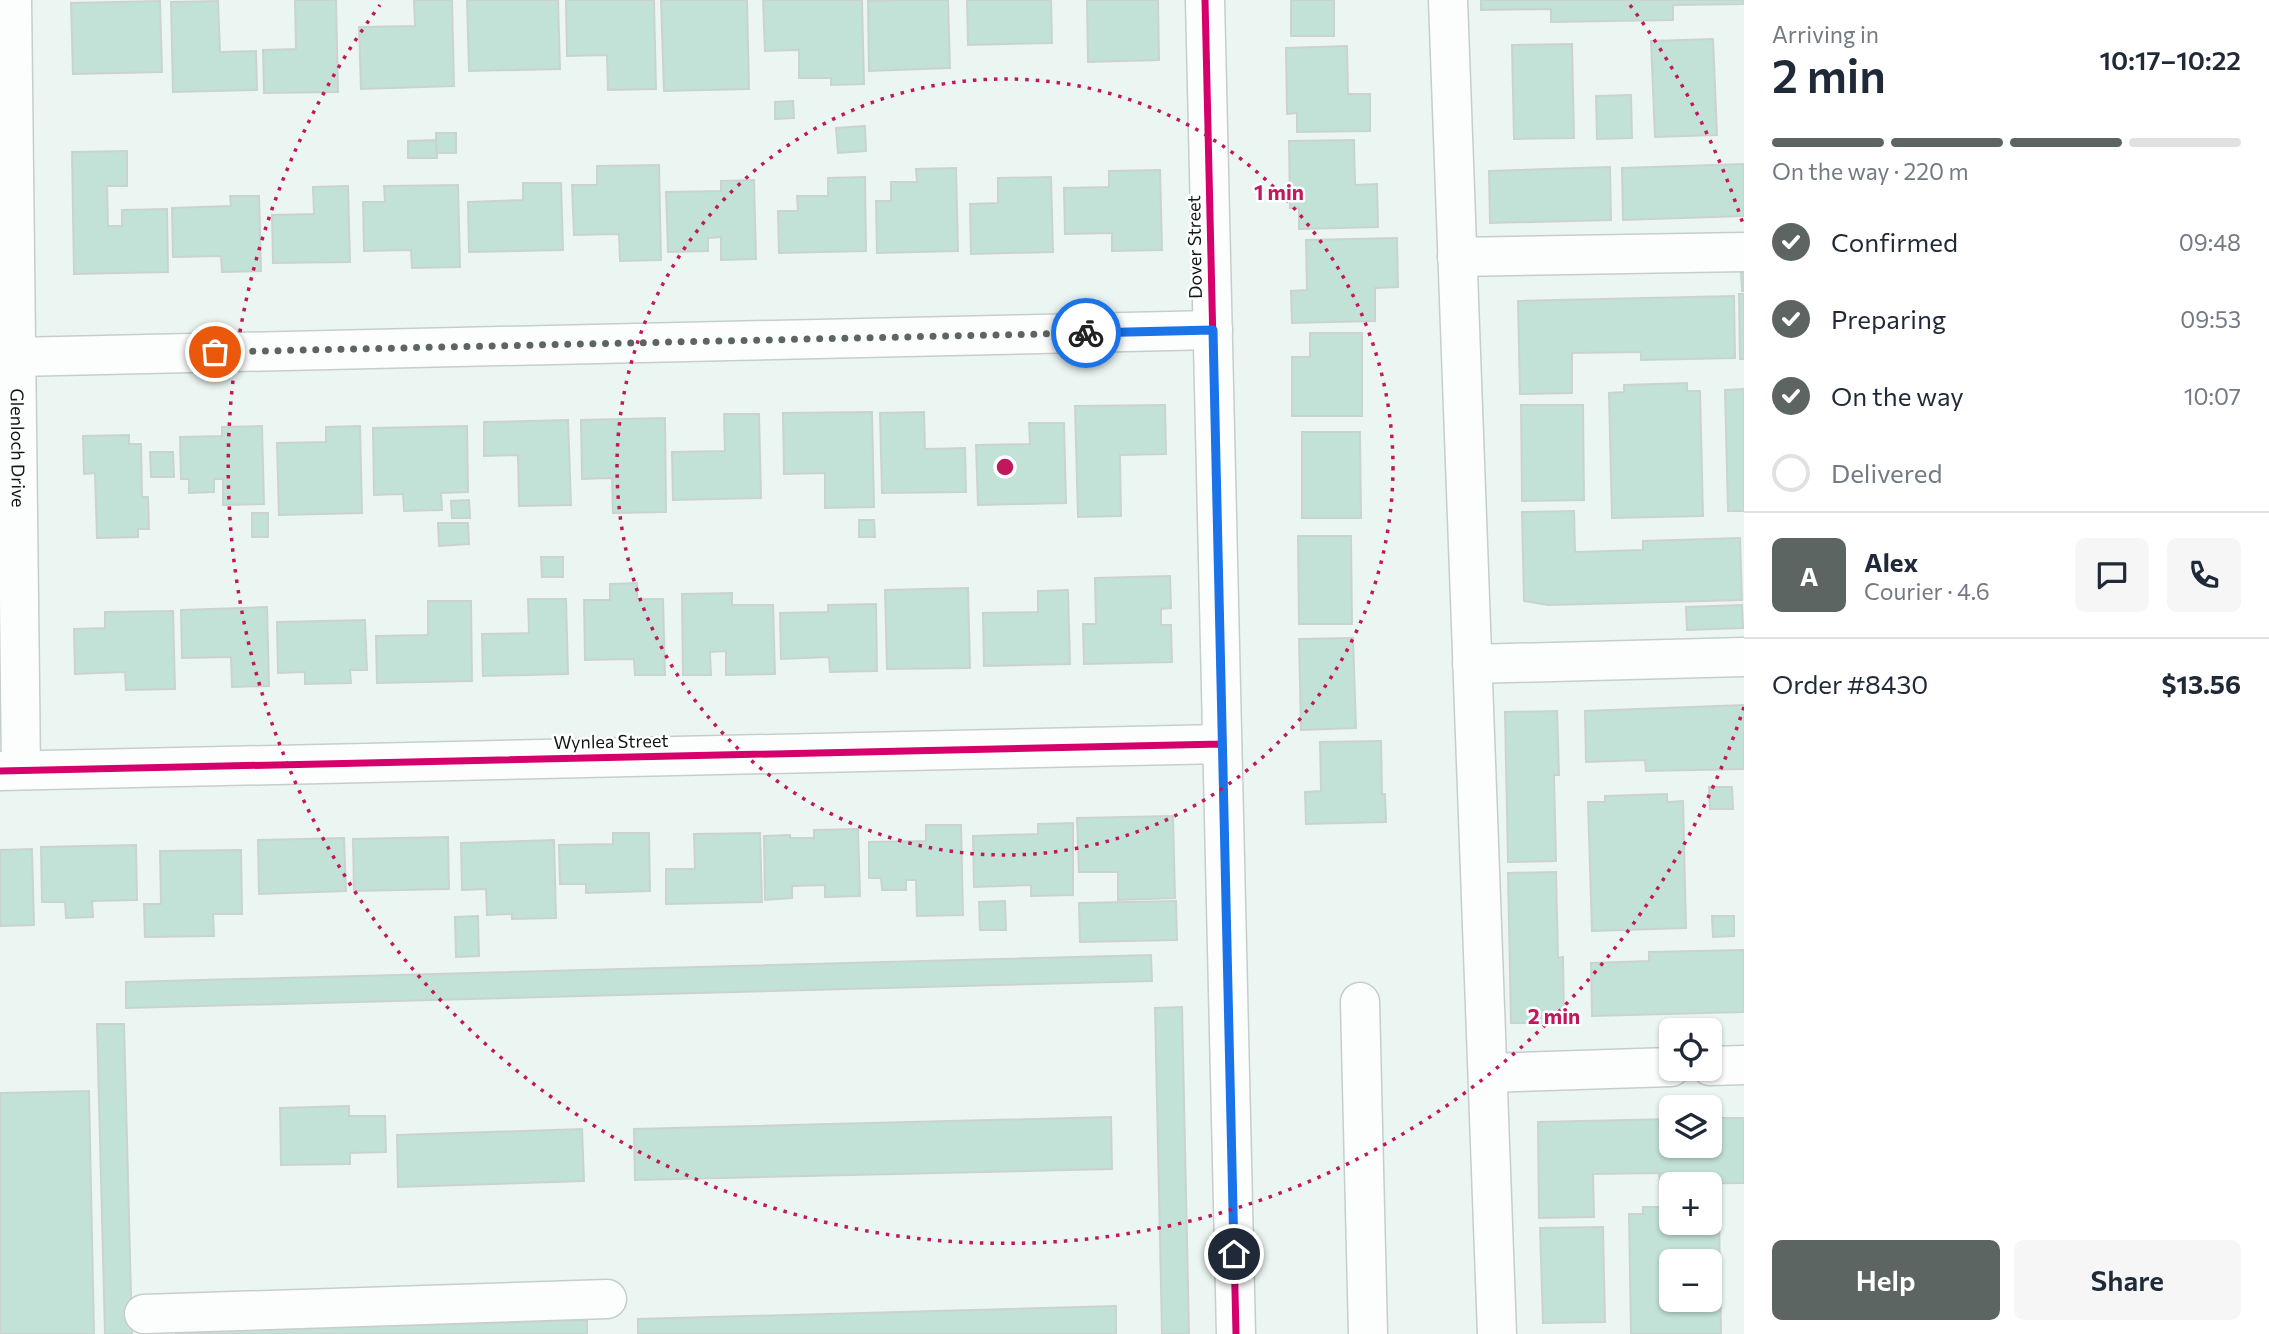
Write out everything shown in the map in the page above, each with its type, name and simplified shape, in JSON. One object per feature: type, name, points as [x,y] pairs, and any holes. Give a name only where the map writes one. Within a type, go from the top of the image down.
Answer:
[{"type":"street","name":"Glenloch Drive","points":[[10,771],[16,357],[12,0]]},
{"type":"street","name":"Dover Street","points":[[1205,0],[1236,1334]]},
{"type":"street","points":[[1448,0],[1497,1334]]},
{"type":"street","points":[[1457,257],[1744,252]]},
{"type":"street","points":[[16,357],[1213,330]]},
{"type":"street","points":[[1472,664],[1744,657]]},
{"type":"street","name":"Wynlea Street","points":[[10,771],[1222,744]]},
{"type":"street","points":[[1360,1002],[1368,1334]]},
{"type":"street","points":[[1722,1066],[1744,1065]]},
{"type":"street","points":[[1489,1073],[1659,1067]]},
{"type":"street","points":[[144,1314],[607,1299]]},
{"type":"building","points":[[295,0],[336,0],[338,92],[264,93],[263,50],[296,49]]},
{"type":"building","points":[[414,0],[452,0],[454,86],[361,89],[359,27],[415,26]]},
{"type":"building","points":[[467,0],[558,0],[560,69],[469,71]]},
{"type":"building","points":[[566,0],[654,0],[656,89],[608,90],[607,55],[567,56]]},
{"type":"building","points":[[661,0],[747,0],[749,89],[664,91]]},
{"type":"building","points":[[763,0],[862,0],[864,84],[831,85],[831,78],[799,78],[799,50],[765,51]]},
{"type":"building","points":[[948,0],[950,68],[869,71],[868,1]]},
{"type":"building","points":[[967,0],[1051,0],[1052,43],[968,45]]},
{"type":"building","points":[[1087,0],[1158,0],[1159,60],[1088,62]]},
{"type":"building","points":[[1291,0],[1334,0],[1334,36],[1291,36]]},
{"type":"building","points":[[1481,0],[1744,0],[1744,4],[1673,5],[1673,20],[1551,22],[1551,9],[1481,10]]},
{"type":"building","points":[[160,1],[162,72],[73,74],[71,3]]},
{"type":"building","points":[[218,1],[220,52],[256,51],[257,90],[173,92],[171,2]]},
{"type":"building","points":[[1713,39],[1717,135],[1655,137],[1651,41]]},
{"type":"building","points":[[1572,44],[1574,138],[1514,139],[1512,45]]},
{"type":"building","points":[[1347,46],[1348,94],[1370,94],[1370,131],[1297,132],[1297,113],[1287,114],[1286,48]]},
{"type":"building","points":[[1631,95],[1632,138],[1597,139],[1596,96]]},
{"type":"building","points":[[793,101],[794,118],[775,119],[775,102]]},
{"type":"building","points":[[865,126],[866,151],[838,153],[836,128]]},
{"type":"building","points":[[436,133],[456,133],[456,153],[436,153]]},
{"type":"building","points":[[436,140],[437,158],[408,158],[408,141]]},
{"type":"building","points":[[1354,140],[1355,185],[1377,184],[1378,227],[1299,229],[1299,208],[1290,208],[1289,141]]},
{"type":"building","points":[[127,151],[127,186],[107,186],[108,226],[122,226],[122,210],[167,209],[168,272],[74,274],[72,152]]},
{"type":"building","points":[[1744,164],[1744,216],[1623,220],[1622,168]]},
{"type":"building","points":[[659,165],[661,260],[620,261],[619,234],[574,235],[572,185],[597,185],[597,166]]},
{"type":"building","points":[[1610,167],[1611,220],[1490,223],[1489,171]]},
{"type":"building","points":[[956,168],[958,251],[877,253],[876,201],[891,201],[891,182],[917,182],[916,169]]},
{"type":"building","points":[[1160,170],[1162,250],[1112,251],[1112,233],[1065,234],[1064,188],[1109,187],[1109,171]]},
{"type":"building","points":[[865,177],[866,251],[779,253],[778,211],[798,211],[797,196],[828,196],[828,178]]},
{"type":"building","points":[[1051,177],[1053,252],[971,254],[970,204],[998,203],[998,178]]},
{"type":"building","points":[[754,180],[756,259],[721,260],[721,237],[708,238],[708,251],[668,252],[666,192],[721,191],[721,181]]},
{"type":"building","points":[[523,183],[561,183],[563,250],[469,252],[468,202],[523,200]]},
{"type":"building","points":[[458,185],[460,267],[412,268],[411,250],[364,251],[363,202],[385,202],[384,186]]},
{"type":"building","points":[[348,186],[350,262],[273,263],[272,215],[314,214],[313,187]]},
{"type":"building","points":[[230,196],[259,196],[261,271],[222,272],[221,256],[173,257],[172,208],[231,206]]},
{"type":"building","points":[[1397,238],[1398,287],[1375,288],[1375,321],[1292,323],[1291,291],[1307,290],[1306,240]]},
{"type":"building","points":[[1741,273],[1744,273],[1744,291],[1742,291]]},
{"type":"building","points":[[1739,294],[1744,294],[1744,359],[1740,359]]},
{"type":"building","points":[[1734,296],[1735,358],[1641,360],[1641,352],[1572,353],[1572,393],[1520,394],[1518,301]]},
{"type":"building","points":[[1310,333],[1362,333],[1362,416],[1292,416],[1292,357],[1310,357]]},
{"type":"building","points":[[1687,383],[1687,391],[1700,391],[1703,516],[1612,518],[1609,393],[1624,392],[1624,385]]},
{"type":"building","points":[[1744,389],[1744,511],[1728,511],[1725,390]]},
{"type":"building","points":[[1165,405],[1166,454],[1120,455],[1121,516],[1078,517],[1075,406]]},
{"type":"building","points":[[1521,405],[1583,405],[1584,500],[1522,501]]},
{"type":"building","points":[[872,412],[874,507],[825,508],[825,473],[784,474],[783,413]]},
{"type":"building","points":[[924,412],[925,449],[965,448],[966,492],[882,493],[880,413]]},
{"type":"building","points":[[724,414],[759,414],[761,498],[673,500],[672,452],[725,451]]},
{"type":"building","points":[[665,418],[666,512],[613,513],[612,478],[582,479],[581,420]]},
{"type":"building","points":[[568,420],[571,505],[519,506],[518,455],[484,456],[484,422]]},
{"type":"building","points":[[1029,423],[1064,423],[1066,503],[978,505],[976,445],[1030,444]]},
{"type":"building","points":[[262,426],[264,504],[223,505],[223,479],[214,479],[214,492],[189,493],[189,479],[181,479],[180,437],[222,436],[222,427]]},
{"type":"building","points":[[360,426],[362,513],[279,515],[277,443],[326,442],[326,427]]},
{"type":"building","points":[[467,426],[468,492],[441,493],[442,510],[404,511],[403,494],[374,495],[373,428]]},
{"type":"building","points":[[1302,432],[1360,432],[1361,518],[1302,518]]},
{"type":"building","points":[[129,435],[129,444],[141,444],[142,497],[148,497],[149,529],[138,529],[138,537],[97,538],[95,473],[84,474],[83,436]]},
{"type":"building","points":[[150,452],[173,452],[174,477],[151,477]]},
{"type":"building","points":[[469,500],[470,518],[452,518],[451,501]]},
{"type":"building","points":[[1574,511],[1575,552],[1643,550],[1643,541],[1740,538],[1742,600],[1548,605],[1524,601],[1522,512]]},
{"type":"building","points":[[252,513],[268,513],[268,537],[252,537]]},
{"type":"building","points":[[859,520],[874,520],[875,537],[859,537]]},
{"type":"building","points":[[438,523],[468,523],[469,544],[439,546]]},
{"type":"building","points":[[1298,536],[1351,536],[1352,624],[1299,624]]},
{"type":"building","points":[[541,557],[563,557],[563,577],[542,577]]},
{"type":"building","points":[[1170,576],[1171,608],[1161,609],[1161,625],[1171,625],[1172,662],[1084,664],[1083,624],[1096,624],[1095,578]]},
{"type":"building","points":[[637,583],[637,599],[663,599],[665,675],[635,675],[634,659],[585,660],[584,600],[610,600],[610,584]]},
{"type":"building","points":[[968,588],[970,668],[887,669],[885,590]]},
{"type":"building","points":[[1068,590],[1070,664],[984,666],[983,613],[1038,612],[1038,591]]},
{"type":"building","points":[[732,593],[732,605],[773,605],[775,674],[726,675],[726,651],[710,652],[711,675],[683,675],[682,594]]},
{"type":"building","points":[[528,599],[566,599],[568,674],[483,676],[482,634],[529,633]]},
{"type":"building","points":[[428,601],[471,601],[472,681],[377,683],[376,636],[428,635]]},
{"type":"building","points":[[876,604],[877,671],[830,672],[829,657],[781,659],[780,613],[828,612],[828,605]]},
{"type":"building","points":[[1742,605],[1743,628],[1687,630],[1686,607]]},
{"type":"building","points":[[267,607],[269,686],[232,687],[231,657],[182,658],[181,610]]},
{"type":"building","points":[[173,611],[175,689],[126,690],[125,672],[75,674],[74,629],[105,628],[105,612]]},
{"type":"building","points":[[365,620],[367,670],[350,670],[351,683],[305,684],[305,672],[278,673],[277,622]]},
{"type":"building","points":[[1353,638],[1356,728],[1301,730],[1299,639]]},
{"type":"building","points":[[1744,705],[1744,769],[1646,771],[1645,760],[1586,762],[1585,711]]},
{"type":"building","points":[[1557,711],[1559,775],[1554,775],[1556,861],[1508,862],[1505,712]]},
{"type":"building","points":[[1381,741],[1382,794],[1385,794],[1386,822],[1306,824],[1305,792],[1321,791],[1320,742]]},
{"type":"building","points":[[1709,787],[1732,787],[1733,809],[1710,809]]},
{"type":"building","points":[[1667,794],[1667,802],[1683,801],[1686,928],[1592,931],[1588,802],[1605,802],[1605,796]]},
{"type":"building","points":[[1173,816],[1175,898],[1118,900],[1118,872],[1079,872],[1077,818]]},
{"type":"building","points":[[1073,823],[1073,895],[1031,896],[1031,885],[974,887],[973,836],[1038,834],[1038,824]]},
{"type":"building","points":[[926,825],[961,825],[963,915],[917,916],[916,880],[906,880],[906,890],[882,890],[881,878],[869,878],[869,842],[926,841]]},
{"type":"building","points":[[858,829],[860,896],[825,897],[825,885],[792,886],[792,898],[765,900],[764,836],[814,838],[814,830]]},
{"type":"building","points":[[613,833],[649,833],[650,891],[586,893],[586,884],[560,884],[559,845],[613,844]]},
{"type":"building","points":[[760,833],[762,902],[666,904],[666,869],[695,869],[694,834]]},
{"type":"building","points":[[448,837],[449,889],[354,891],[353,839]]},
{"type":"building","points":[[344,838],[346,891],[259,894],[258,840]]},
{"type":"building","points":[[554,840],[556,918],[512,919],[512,914],[487,915],[486,889],[462,890],[461,843]]},
{"type":"building","points":[[136,845],[137,900],[92,901],[93,917],[66,918],[65,902],[42,902],[41,847]]},
{"type":"building","points":[[32,849],[34,925],[0,926],[0,850]]},
{"type":"building","points":[[241,850],[242,914],[213,914],[214,936],[145,937],[144,904],[161,904],[160,851]]},
{"type":"building","points":[[1556,872],[1558,958],[1563,957],[1564,1023],[1511,1023],[1508,873]]},
{"type":"building","points":[[1005,901],[1006,930],[980,930],[979,902]]},
{"type":"building","points":[[1176,901],[1177,940],[1080,942],[1079,903]]},
{"type":"building","points":[[478,916],[479,956],[456,957],[455,917]]},
{"type":"building","points":[[1712,916],[1734,916],[1734,936],[1713,937]]},
{"type":"building","points":[[1744,950],[1744,1012],[1592,1016],[1591,963],[1649,961],[1649,952]]},
{"type":"building","points":[[1151,955],[1152,981],[126,1008],[126,982]]},
{"type":"building","points":[[1182,1007],[1189,1334],[1162,1334],[1155,1008]]},
{"type":"building","points":[[97,1024],[124,1024],[132,1334],[105,1334]]},
{"type":"building","points":[[89,1091],[94,1334],[0,1334],[0,1093]]},
{"type":"building","points":[[349,1106],[349,1116],[385,1116],[386,1152],[350,1153],[350,1164],[281,1165],[280,1108]]},
{"type":"building","points":[[1111,1117],[1112,1169],[635,1180],[634,1129]]},
{"type":"building","points":[[1722,1118],[1744,1118],[1744,1183],[1722,1183],[1722,1172],[1593,1174],[1594,1217],[1539,1218],[1538,1122],[1659,1119],[1659,1158],[1722,1158]]},
{"type":"building","points":[[582,1129],[584,1181],[398,1187],[397,1135]]},
{"type":"building","points":[[1643,1207],[1659,1207],[1659,1235],[1719,1235],[1720,1249],[1659,1249],[1659,1312],[1721,1312],[1721,1334],[1631,1334],[1629,1214],[1643,1214]]},
{"type":"building","points":[[1603,1227],[1605,1322],[1543,1323],[1540,1228]]},
{"type":"building","points":[[1116,1306],[1116,1334],[638,1334],[638,1319]]},
{"type":"building","points":[[587,1320],[587,1334],[176,1334],[176,1332]]},
{"type":"cycle path","points":[[1205,0],[1236,1334]]},
{"type":"cycle path","points":[[0,771],[1222,744]]},
{"type":"way so far","points":[[215,352],[1086,333]]},
{"type":"route","points":[[1086,333],[1213,330],[1234,1254]]}]
